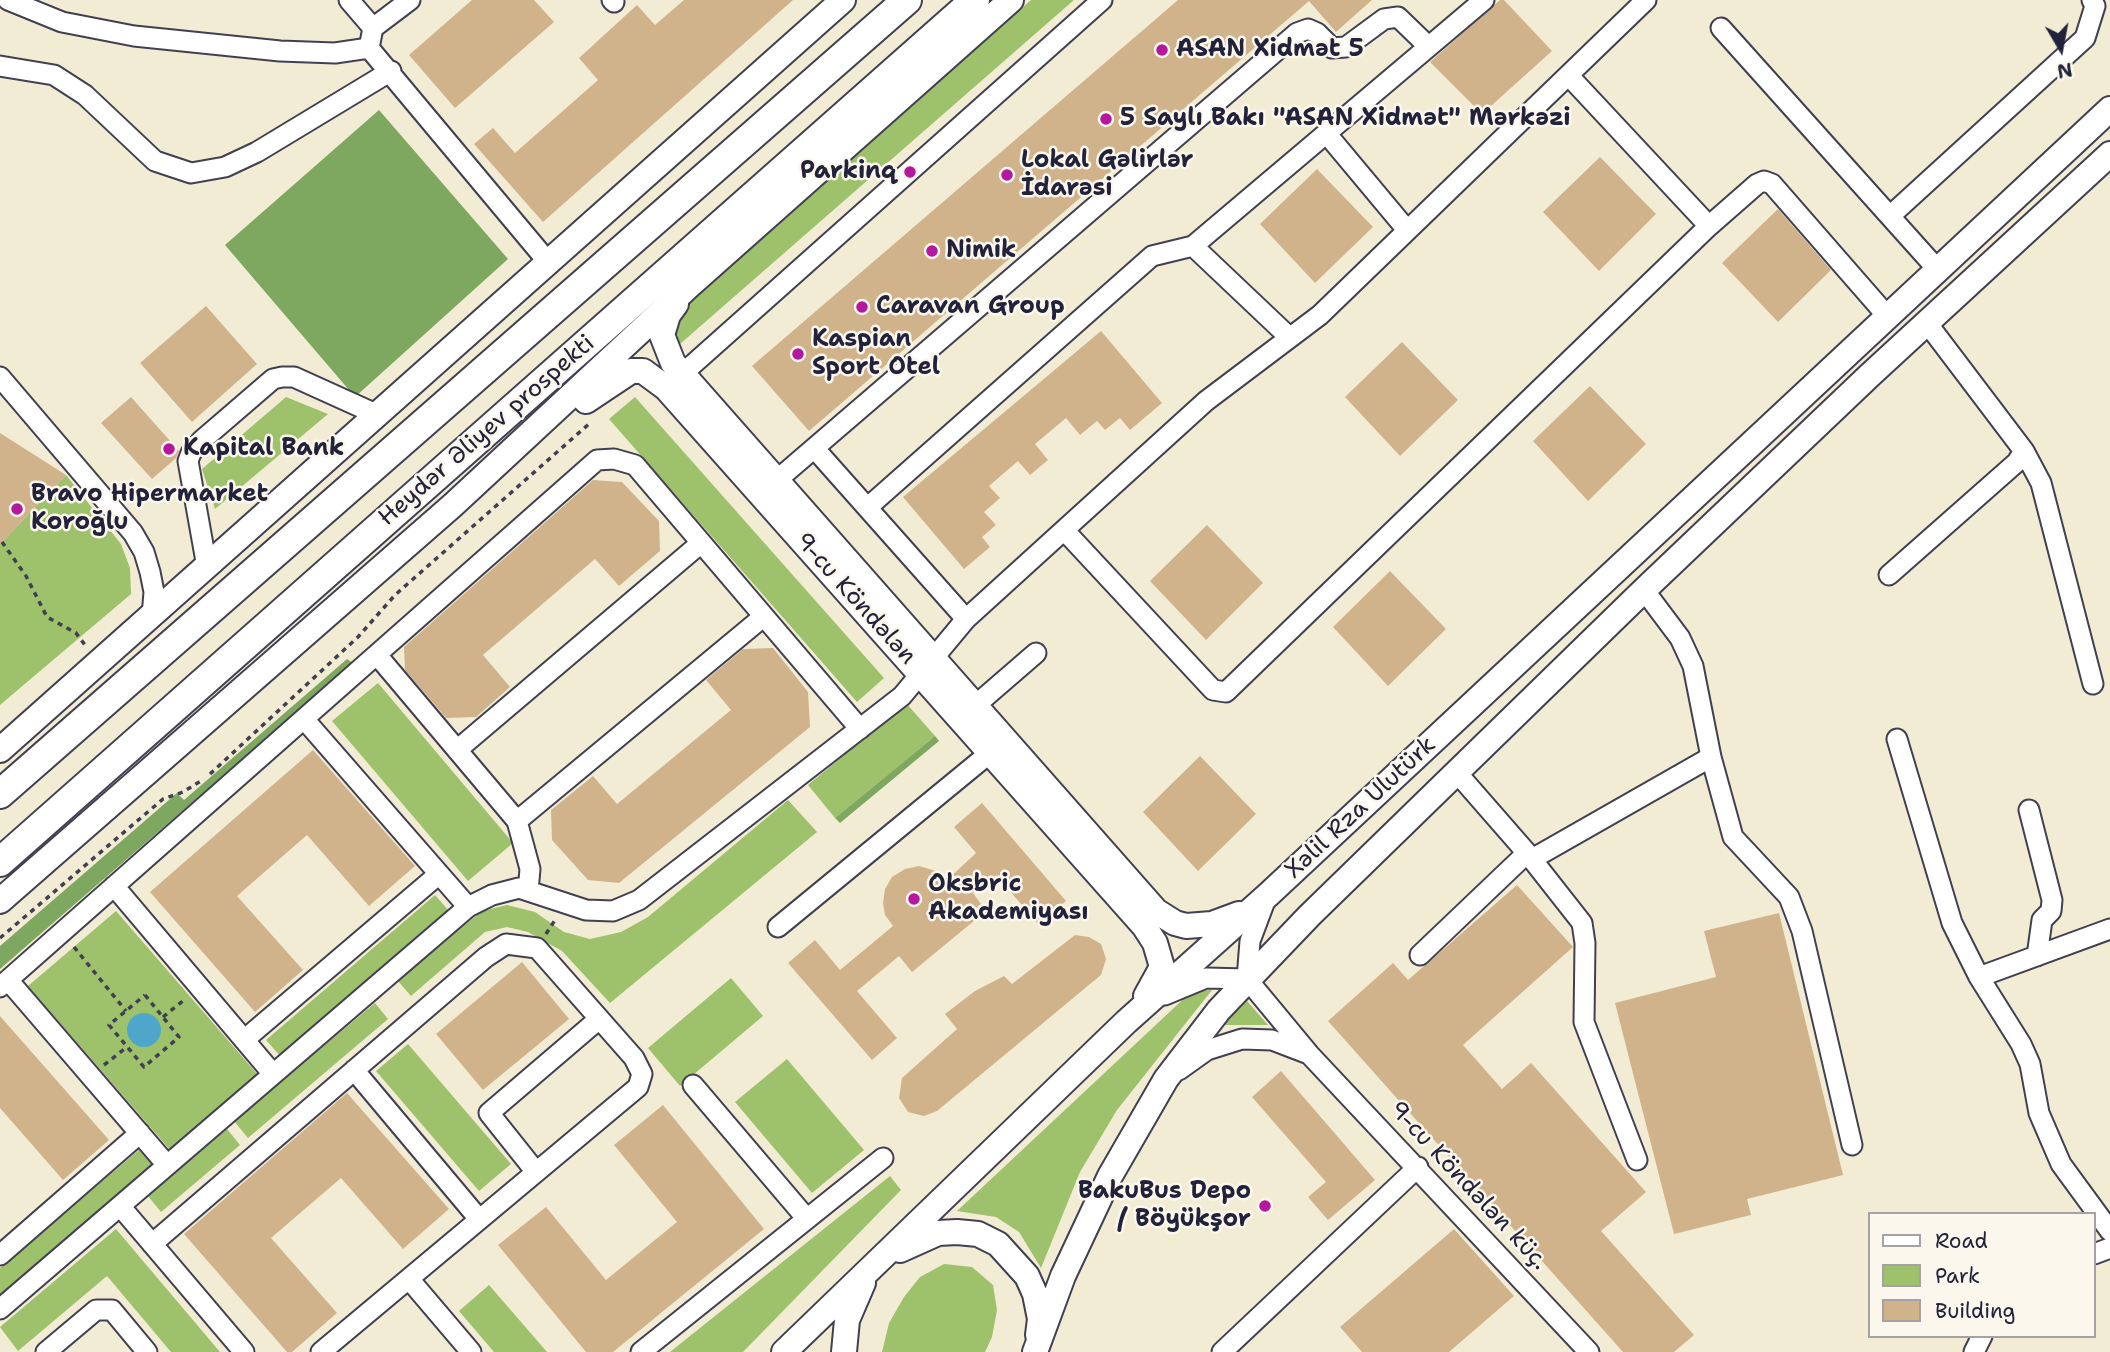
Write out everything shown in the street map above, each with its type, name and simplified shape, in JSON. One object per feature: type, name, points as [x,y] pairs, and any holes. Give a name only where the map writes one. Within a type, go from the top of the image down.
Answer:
[{"type":"highway","name":"Heydər Əliyev prospekti","points":[[0,794],[907,0]]},
{"type":"highway","name":"Heydər Əliyev prospekti","points":[[2,860],[975,0]]},
{"type":"main road","points":[[0,750],[843,0]]},
{"type":"main road","points":[[0,901],[453,505],[690,285],[1011,0]]},
{"type":"main road","name":"Xəlil Rza Ulutürk","points":[[874,1265],[1126,1022],[1269,894],[2110,109]]},
{"type":"main road","name":"Xəlil Rza Ulutürk","points":[[1247,979],[1644,590],[1870,375],[2108,160]]},
{"type":"main road","name":"9-cu Köndələn","points":[[690,285],[668,314],[662,335],[674,381],[928,664],[977,704],[1165,918],[1186,926],[1212,924],[1242,912],[1269,894]]},
{"type":"main road","points":[[1849,353],[1870,375]]},
{"type":"main road","name":"9-cu Köndələn","points":[[453,505],[620,375],[643,371],[674,381],[777,481],[928,664],[991,752],[1155,943],[1161,956],[1158,977],[1126,1022]]},
{"type":"main road","points":[[1036,1351],[1083,1230],[1110,1176],[1166,1079],[1247,979]]},
{"type":"main road","points":[[784,1352],[874,1265],[910,1243],[939,1233],[978,1234],[998,1244],[1027,1276],[1035,1294],[1040,1319],[1036,1351]]},
{"type":"main road","points":[[844,1352],[847,1320],[874,1265]]},
{"type":"street","points":[[8,0],[30,4],[62,22],[134,36],[280,51],[335,53],[369,48]]},
{"type":"street","points":[[349,0],[373,28]]},
{"type":"street","points":[[369,48],[373,28],[410,0]]},
{"type":"street","points":[[674,381],[1102,0]]},
{"type":"street","points":[[868,507],[1152,256],[1193,246],[1484,0]]},
{"type":"street","points":[[0,1309],[468,907],[492,895],[519,888],[586,911],[613,911],[639,900],[902,696],[966,619],[1206,401],[1288,336],[1320,315],[1646,0]]},
{"type":"street","points":[[1890,216],[2085,38],[2095,6],[2092,0]]},
{"type":"street","points":[[777,481],[1297,33],[1308,29],[1317,33],[1332,48],[1346,47],[1384,19],[1398,17],[1428,46]]},
{"type":"street","points":[[1721,28],[1938,270]]},
{"type":"street","points":[[369,48],[391,71],[548,262]]},
{"type":"street","points":[[0,66],[54,75],[85,95],[155,161],[191,173],[225,167],[257,152],[391,71]]},
{"type":"street","points":[[1569,76],[1709,226]]},
{"type":"street","points":[[1326,133],[1407,230]]},
{"type":"street","points":[[1064,530],[1213,690],[1226,692],[1709,226],[1757,184],[1764,181],[1772,184],[1888,317]]},
{"type":"street","points":[[1193,246],[1288,336]]},
{"type":"street","points":[[1927,324],[2024,451],[2041,483],[2093,684]]},
{"type":"street","points":[[0,377],[133,533],[144,552],[150,572],[153,592],[152,617]]},
{"type":"street","points":[[207,567],[188,461],[201,441],[273,379],[282,377],[294,377],[379,415]]},
{"type":"street","points":[[815,449],[966,619]]},
{"type":"street","points":[[1889,575],[2017,462],[2024,451]]},
{"type":"street","points":[[167,1165],[90,1076],[4,984],[597,460],[614,459],[635,465],[860,729]]},
{"type":"street","points":[[457,750],[701,543]]},
{"type":"street","points":[[1644,590],[1680,638],[1693,666],[1711,757],[1733,837],[1789,897],[1802,931],[1852,1144]]},
{"type":"street","points":[[517,821],[763,617]]},
{"type":"street","points":[[977,704],[1035,653]]},
{"type":"street","points":[[377,655],[517,821],[530,870],[528,891]]},
{"type":"street","points":[[304,719],[468,907]]},
{"type":"street","points":[[1897,739],[1952,923],[1979,977],[2015,1031],[2030,1064],[2039,1113],[2061,1164],[2110,1231]]},
{"type":"street","points":[[778,927],[991,752]]},
{"type":"street","points":[[1420,955],[1530,856],[1711,757]]},
{"type":"street","points":[[1458,774],[1530,856],[1582,923],[1585,943],[1584,1022],[1637,1160]]},
{"type":"street","points":[[2029,810],[2052,900],[2051,911],[2042,920],[2037,956]]},
{"type":"street","points":[[244,1040],[439,874]]},
{"type":"street","points":[[114,886],[273,1074]]},
{"type":"street","points":[[1126,1022],[1165,994],[1192,981],[1224,977],[1247,979],[1254,926],[1269,894]]},
{"type":"street","points":[[1979,977],[2110,929]]},
{"type":"street","points":[[152,1244],[486,957],[506,944],[537,948],[634,1058],[642,1074],[638,1087],[321,1352]]},
{"type":"street","name":"9-cu Köndələn küç.","points":[[1247,979],[1310,1055],[1589,1352]]},
{"type":"street","points":[[1166,1079],[1207,1050],[1242,1039],[1262,1038],[1279,1031],[1279,1022],[1274,1011]]},
{"type":"street","points":[[536,1172],[489,1114],[599,1019]]},
{"type":"street","points":[[1262,1038],[1310,1055]]},
{"type":"street","points":[[354,1070],[479,1219]]},
{"type":"street","points":[[693,1085],[807,1219]]},
{"type":"street","points":[[0,1255],[140,1133]]},
{"type":"street","points":[[641,1352],[883,1158]]},
{"type":"street","points":[[1222,1352],[1418,1167]]},
{"type":"street","points":[[120,1206],[244,1352]]},
{"type":"street","points":[[409,1279],[471,1352]]},
{"type":"street","points":[[46,1352],[96,1310],[112,1310],[147,1352]]},
{"type":"path","points":[[0,938],[163,800],[203,780],[358,637],[395,595],[594,420]]},
{"type":"path","points":[[2,542],[26,576],[47,617],[76,633],[100,663]]},
{"type":"path","points":[[537,948],[566,903]]},
{"type":"path","points":[[62,932],[126,1011]]},
{"type":"path","points":[[163,1017],[199,987]]},
{"type":"path","points":[[145,995],[163,1017],[180,1037],[144,1067],[109,1025],[145,995]]},
{"type":"path","points":[[90,1076],[127,1047]]},
{"type":"green space","points":[[1031,0],[1074,0],[680,344],[673,336],[682,309]]},
{"type":"green space","points":[[379,110],[508,259],[355,397],[225,245]]},
{"type":"green space","points":[[286,397],[328,414],[215,509],[202,469]]},
{"type":"green space","points":[[635,397],[884,678],[857,702],[609,419]]},
{"type":"green space","points":[[66,475],[121,544],[130,568],[131,594],[0,705],[0,544]]},
{"type":"green space","points":[[347,659],[353,663],[0,969],[0,946],[177,793],[184,800]]},
{"type":"green space","points":[[378,683],[513,843],[468,881],[332,721]]},
{"type":"green space","points":[[906,703],[935,736],[835,818],[808,785]]},
{"type":"green space","points":[[935,736],[939,741],[840,823],[835,818]]},
{"type":"green space","points":[[788,800],[817,832],[610,1003],[562,951],[528,932],[507,927],[485,932],[411,996],[397,980],[482,911],[507,905],[535,912],[564,932],[590,939],[621,932],[648,917]]},
{"type":"green space","points":[[435,895],[450,912],[281,1057],[266,1040]]},
{"type":"green space","points":[[116,911],[258,1075],[171,1151],[28,986]]},
{"type":"green space","points":[[731,978],[763,1016],[680,1086],[648,1048]]},
{"type":"green space","points":[[1212,990],[1117,1110],[1080,1172],[1041,1268],[1019,1232],[996,1217],[957,1211],[1192,991]]},
{"type":"green space","points":[[1247,1001],[1268,1025],[1224,1025]]},
{"type":"green space","points":[[375,1003],[388,1019],[248,1138],[234,1121]]},
{"type":"green space","points":[[408,1044],[511,1164],[479,1191],[376,1071]]},
{"type":"green space","points":[[787,1059],[864,1150],[812,1193],[735,1102]]},
{"type":"green space","points":[[227,1129],[240,1145],[161,1212],[148,1196]]},
{"type":"green space","points":[[139,1150],[153,1166],[0,1295],[0,1268]]},
{"type":"green space","points":[[890,1176],[901,1190],[743,1352],[670,1352]]},
{"type":"green space","points":[[116,1229],[220,1352],[171,1352],[107,1276],[18,1351],[0,1327]]},
{"type":"green space","points":[[944,1264],[972,1267],[993,1285],[997,1310],[992,1337],[985,1352],[882,1352],[889,1323],[904,1297],[920,1277]]},
{"type":"green space","points":[[489,1285],[547,1352],[494,1352],[459,1311]]},
{"type":"water","points":[[144,1013],[156,1018],[161,1030],[156,1042],[144,1047],[132,1042],[127,1030],[132,1018]]},
{"type":"building","points":[[472,0],[534,0],[554,22],[455,108],[409,55]]},
{"type":"building","points":[[684,0],[793,0],[543,222],[474,144],[493,128],[515,153],[598,80],[579,58],[637,5],[655,25]]},
{"type":"building","points":[[1178,0],[1372,0],[1336,32],[1309,1],[809,431],[752,366]]},
{"type":"building","points":[[1500,0],[1504,0],[1552,51],[1482,114],[1430,62]]},
{"type":"building","points":[[1600,157],[1656,214],[1599,271],[1543,212]]},
{"type":"building","points":[[1317,169],[1373,227],[1315,283],[1260,224]]},
{"type":"building","points":[[1778,209],[1831,270],[1778,322],[1722,263]]},
{"type":"building","points":[[206,306],[257,364],[192,422],[140,363]]},
{"type":"building","points":[[1101,331],[1162,403],[1130,430],[1120,418],[1105,430],[1097,421],[1080,435],[1066,418],[1035,444],[1048,460],[1030,475],[1018,461],[989,486],[1000,498],[984,512],[996,525],[982,537],[990,547],[964,569],[903,497]]},
{"type":"building","points":[[1402,342],[1458,400],[1400,456],[1345,397]]},
{"type":"building","points":[[1590,386],[1646,444],[1588,501],[1533,441]]},
{"type":"building","points":[[131,397],[179,451],[176,458],[152,479],[101,423]]},
{"type":"building","name":"Bravo Hipermarket Koroğlu","points":[[0,433],[66,475],[0,544]]},
{"type":"building","points":[[593,480],[622,482],[659,521],[660,551],[619,586],[595,559],[483,655],[510,687],[476,717],[446,718],[405,670],[404,647]]},
{"type":"building","points":[[1207,525],[1263,583],[1206,640],[1150,581]]},
{"type":"building","points":[[1390,571],[1446,629],[1388,686],[1333,627]]},
{"type":"building","points":[[773,648],[808,692],[810,727],[619,883],[588,880],[552,840],[551,810],[593,776],[617,804],[731,710],[706,680],[743,649]]},
{"type":"building","points":[[313,750],[415,866],[369,906],[307,835],[237,896],[303,970],[255,1012],[150,892]]},
{"type":"building","points":[[1200,756],[1256,814],[1198,871],[1143,812]]},
{"type":"building","points":[[982,803],[1066,901],[1039,925],[996,875],[973,893],[986,911],[912,972],[899,956],[857,991],[897,1038],[872,1060],[788,963],[815,940],[840,970],[893,926],[885,915],[883,903],[885,889],[892,877],[905,869],[919,866],[936,871],[946,881],[976,853],[954,827]]},
{"type":"building","points":[[1517,885],[1573,947],[1463,1045],[1502,1089],[1531,1063],[1646,1192],[1601,1231],[1694,1335],[1674,1352],[1623,1352],[1328,1021],[1393,963],[1408,980]]},
{"type":"building","points":[[1779,913],[1843,1175],[1747,1199],[1751,1215],[1674,1234],[1615,1003],[1716,977],[1704,931]]},
{"type":"building","points":[[1075,935],[1089,937],[1101,944],[1106,959],[1101,975],[937,1111],[924,1116],[908,1112],[899,1098],[902,1078],[957,1029],[945,1014],[975,991],[1004,976],[1012,984]]},
{"type":"building","points":[[522,962],[569,1019],[483,1090],[436,1034]]},
{"type":"building","points":[[0,1016],[109,1140],[63,1180],[0,1108]]},
{"type":"building","points":[[1281,1071],[1375,1180],[1328,1220],[1308,1197],[1326,1182],[1252,1097]]},
{"type":"building","points":[[347,1093],[449,1209],[403,1249],[341,1178],[271,1238],[337,1313],[292,1352],[287,1352],[184,1234]]},
{"type":"building","points":[[663,1105],[764,1229],[613,1352],[586,1352],[498,1245],[546,1207],[606,1280],[677,1222],[614,1145]]},
{"type":"building","points":[[1454,1229],[1514,1296],[1449,1352],[1362,1352],[1340,1327]]},
{"type":"place","name":"ASAN Xidmət 5","points":[[1162,50]]},
{"type":"place","name":"5 Saylı Bakı \"ASAN Xidmət\" Mərkəzi","points":[[1106,119]]},
{"type":"place","name":"Parkinq","points":[[910,172]]},
{"type":"place","name":"Lokal Gəlirlər İdarəsi","points":[[1007,175]]},
{"type":"place","name":"Nimik","points":[[932,251]]},
{"type":"place","name":"Caravan Group","points":[[862,307]]},
{"type":"place","name":"Kaspian Sport Otel","points":[[798,354]]},
{"type":"place","name":"Kapital Bank","points":[[169,449]]},
{"type":"place","name":"Bravo Hipermarket Koroğlu","points":[[17,509]]},
{"type":"place","name":"Oksbric Akademiyası","points":[[914,899]]},
{"type":"place","name":"BakuBus Depo / Böyükşor","points":[[1265,1206]]}]
